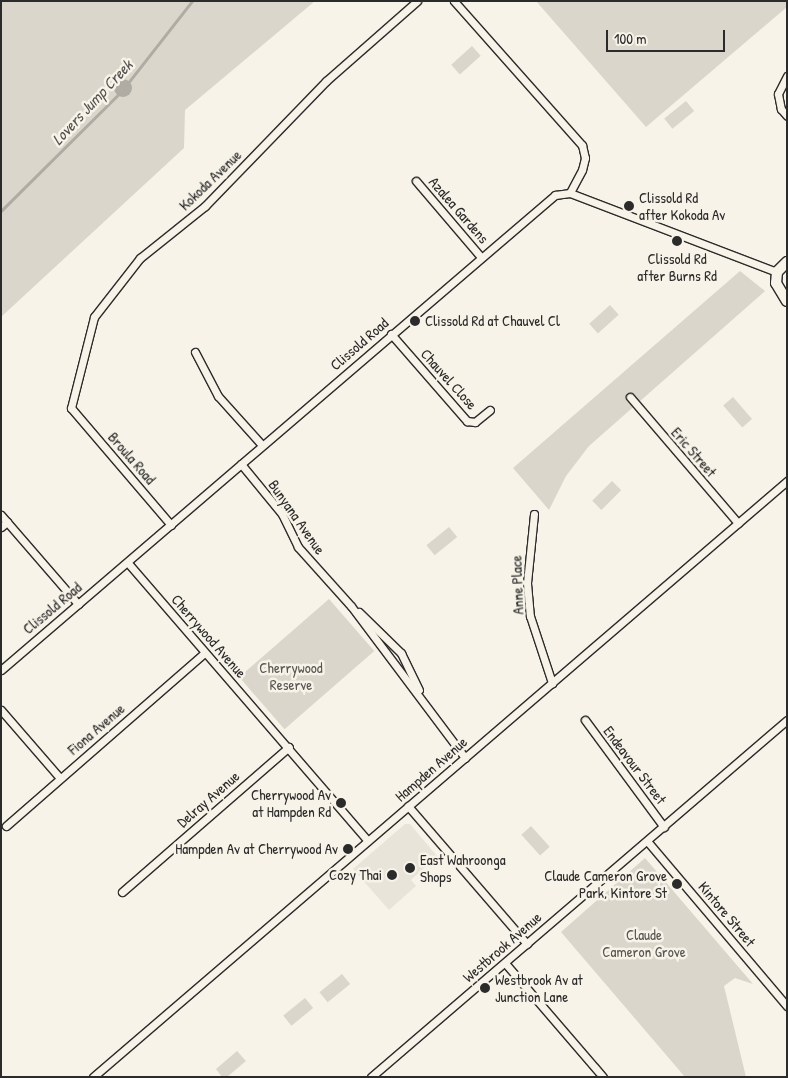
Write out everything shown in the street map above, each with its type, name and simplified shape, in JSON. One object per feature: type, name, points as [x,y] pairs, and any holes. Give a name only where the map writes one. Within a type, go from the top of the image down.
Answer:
[{"type":"main road","points":[[787,262],[777,272],[777,289],[787,302]]},
{"type":"street","name":"Kokoda Avenue","points":[[71,408],[94,317],[140,258],[205,206],[326,82],[417,1]]},
{"type":"street","points":[[454,1],[582,145],[585,158],[582,170],[570,193],[777,272]]},
{"type":"street","points":[[787,76],[778,94],[781,109],[787,116]]},
{"type":"street","name":"Azalea Gardens","points":[[416,181],[481,257]]},
{"type":"street","name":"Clissold Road","points":[[1,670],[548,200],[570,193]]},
{"type":"street","name":"Chauvel Close","points":[[391,334],[467,421],[475,422],[490,410]]},
{"type":"street","points":[[195,352],[218,396],[262,445]]},
{"type":"street","name":"Eric Street","points":[[630,398],[738,524]]},
{"type":"street","name":"Broula Road","points":[[71,408],[171,525]]},
{"type":"street","name":"Bunyana Avenue","points":[[241,464],[282,514],[298,547],[351,606],[374,623],[401,653],[427,707],[465,758]]},
{"type":"street","name":"Hampden Avenue","points":[[93,1077],[787,481]]},
{"type":"street","name":"Anne Place","points":[[534,514],[528,575],[530,616],[552,683]]},
{"type":"street","points":[[1,515],[4,524],[78,604]]},
{"type":"street","name":"Cherrywood Avenue","points":[[128,562],[368,841]]},
{"type":"street","name":"Fiona Avenue","points":[[6,826],[204,652]]},
{"type":"street","points":[[1,710],[60,778]]},
{"type":"street","name":"Endeavour Street","points":[[585,720],[664,827]]},
{"type":"street","name":"Westbrook Avenue","points":[[371,1077],[787,720]]},
{"type":"street","name":"Delray Avenue","points":[[122,892],[289,747]]},
{"type":"street","points":[[408,806],[527,944]]},
{"type":"street","name":"Kintore Street","points":[[647,842],[787,1006]]},
{"type":"street","points":[[505,963],[603,1077]]},
{"type":"shaded area","points":[[123,79],[129,82],[132,88],[129,94],[123,97],[117,94],[114,88],[117,82]]},
{"type":"shaded area","points":[[405,824],[410,824],[437,856],[411,880],[416,886],[389,910],[353,869]]},
{"type":"green space","points":[[1,1],[315,1],[185,110],[184,148],[1,317]]},
{"type":"green space","points":[[536,1],[787,1],[787,7],[646,127]]},
{"type":"green space","points":[[472,46],[481,56],[460,74],[451,65]]},
{"type":"green space","points":[[686,101],[694,111],[672,129],[664,119]]},
{"type":"green space","points":[[740,271],[765,291],[589,446],[566,476],[549,510],[513,468]]},
{"type":"green space","points":[[610,305],[619,315],[598,333],[589,324]]},
{"type":"green space","points":[[733,397],[752,419],[742,427],[723,406]]},
{"type":"green space","points":[[612,481],[621,490],[601,510],[592,501]]},
{"type":"green space","points":[[449,527],[457,537],[435,555],[426,545]]},
{"type":"green space","name":"Cherrywood Reserve","points":[[329,599],[374,651],[284,729],[239,677]]},
{"type":"green space","points":[[531,826],[550,847],[540,856],[521,835]]},
{"type":"green space","name":"Claude Cameron Grove","points":[[645,858],[753,984],[735,978],[724,986],[746,1077],[685,1077],[561,932]]},
{"type":"green space","points":[[342,974],[350,984],[328,1002],[319,992]]},
{"type":"green space","points":[[305,998],[313,1008],[291,1026],[283,1016]]},
{"type":"green space","points":[[237,1051],[246,1061],[227,1077],[222,1077],[216,1069]]},
{"type":"waterway","name":"Lovers Jump Creek","points":[[128,83],[192,1]]},
{"type":"waterway","name":"Lovers Jump Creek","points":[[1,211],[118,95]]},
{"type":"place","name":"Clissold Rd after Kokoda Av","points":[[629,206]]},
{"type":"place","name":"Clissold Rd after Burns Rd","points":[[677,241]]},
{"type":"place","name":"Clissold Rd at Chauvel Cl","points":[[415,321]]},
{"type":"place","name":"Cherrywood Av at Hampden Rd","points":[[341,803]]},
{"type":"place","name":"Hampden Av at Cherrywood Av","points":[[348,849]]},
{"type":"place","name":"East Wahroonga Shops","points":[[410,868]]},
{"type":"place","name":"Cozy Thai","points":[[392,875]]},
{"type":"place","name":"Claude Cameron Grove Park, Kintore St","points":[[677,884]]},
{"type":"place","name":"Westbrook Av at Junction Lane","points":[[485,988]]}]
